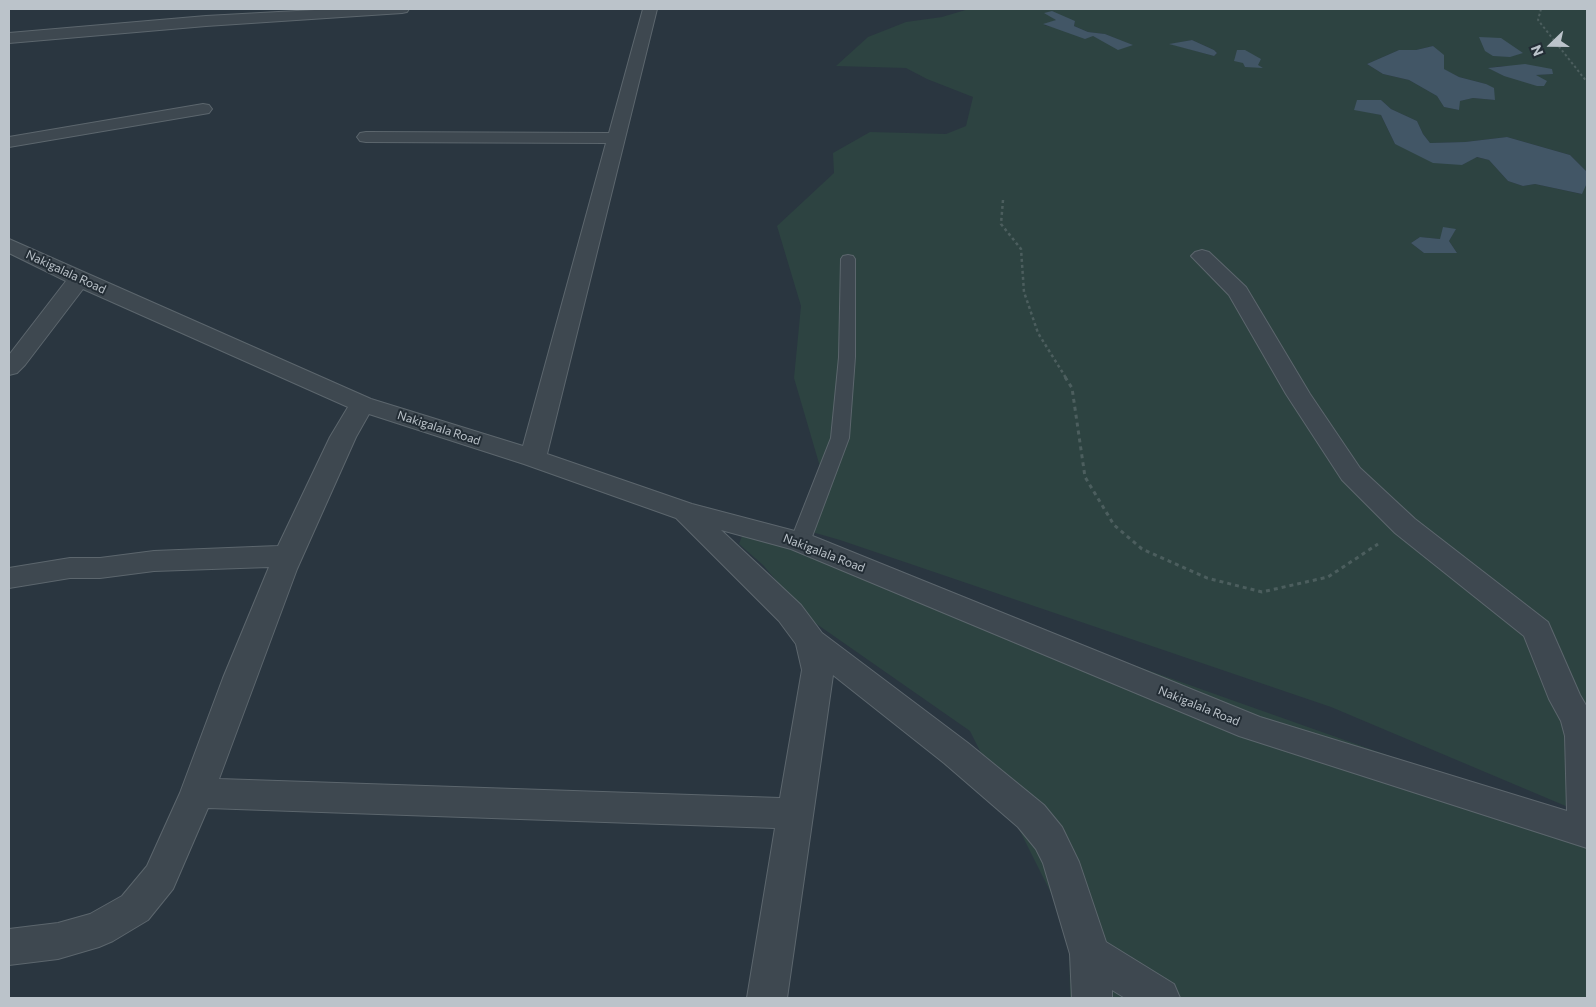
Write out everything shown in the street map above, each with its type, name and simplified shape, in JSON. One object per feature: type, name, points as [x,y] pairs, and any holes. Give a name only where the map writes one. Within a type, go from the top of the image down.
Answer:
[{"type":"street","points":[[9,38],[206,21],[402,9]]},
{"type":"street","points":[[533,458],[650,9]]},
{"type":"street","points":[[9,142],[204,109]]},
{"type":"street","points":[[366,136],[616,138]]},
{"type":"street","name":"Nakigalala Road","points":[[9,245],[79,279],[362,404],[533,458],[684,511],[800,542],[1252,727],[1586,832]]},
{"type":"street","points":[[1202,256],[1238,292],[1298,394],[1351,474],[1405,526],[1537,630],[1565,699],[1577,719],[1582,736],[1586,832]]},
{"type":"street","points":[[9,368],[79,279]]},
{"type":"street","points":[[9,946],[58,941],[99,929],[135,908],[160,877],[197,793],[238,678],[288,556],[343,437],[362,404]]},
{"type":"street","points":[[684,511],[790,613],[811,641],[956,753],[1031,816],[1049,838],[1061,862],[1090,954],[1092,998]]},
{"type":"street","points":[[9,578],[70,568],[100,568],[154,561],[288,556]]},
{"type":"street","points":[[767,998],[818,670],[811,641]]},
{"type":"street","points":[[197,793],[795,814]]},
{"type":"street","points":[[1090,954],[1160,998]]},
{"type":"lane","points":[[800,542],[840,438],[847,357],[848,259]]},
{"type":"path","points":[[1541,9],[1538,20],[1587,82]]},
{"type":"path","points":[[1003,200],[1001,224],[1021,250],[1024,292],[1038,333],[1072,388],[1085,477],[1114,525],[1142,549],[1207,578],[1262,592],[1328,577],[1405,526]]},
{"type":"green space","points":[[969,9],[1587,9],[1587,172],[1570,155],[1507,137],[1465,142],[1430,143],[1417,121],[1391,109],[1381,100],[1354,109],[1381,115],[1395,144],[1462,165],[1476,157],[1489,160],[1508,181],[1523,186],[1535,184],[1581,194],[1587,183],[1587,815],[1331,707],[840,540],[805,530],[823,477],[794,378],[801,306],[777,226],[834,173],[833,153],[870,132],[946,134],[966,126],[973,97],[927,79],[906,68],[836,66],[868,37],[906,22],[942,17]],"holes":[[[1045,13],[1075,21],[1074,26],[1088,32],[1105,34],[1132,45],[1106,42],[1093,36],[1044,25],[1057,20]],[[1192,40],[1217,53],[1214,56],[1171,44]],[[1433,46],[1443,61],[1443,69],[1459,77],[1486,84],[1495,100],[1473,98],[1459,101],[1459,110],[1444,107],[1437,96],[1409,80],[1383,74],[1367,64],[1399,50],[1416,50]],[[1502,66],[1552,74],[1504,76],[1489,68]],[[1455,230],[1449,241],[1457,253],[1424,253],[1411,243],[1420,237],[1440,239]]]},
{"type":"green space","points":[[756,535],[1054,637],[1587,826],[1587,998],[1070,998],[1069,929],[970,731],[808,618],[763,565],[739,544],[742,536]]},
{"type":"water","points":[[1052,11],[1075,21],[1074,26],[1088,32],[1105,34],[1133,45],[1118,50],[1093,36],[1085,39],[1043,24],[1056,20],[1044,13]]},
{"type":"water","points":[[1479,37],[1501,38],[1523,53],[1510,57],[1493,56],[1485,51]]},
{"type":"water","points":[[1192,40],[1217,53],[1214,56],[1169,44]]},
{"type":"water","points":[[1433,46],[1444,55],[1444,69],[1459,77],[1494,88],[1495,100],[1473,98],[1460,101],[1459,110],[1444,107],[1437,96],[1409,80],[1383,74],[1367,64],[1399,50],[1416,50]]},
{"type":"water","points":[[1237,50],[1245,50],[1261,59],[1258,65],[1263,68],[1245,67],[1243,63],[1234,61]]},
{"type":"water","points":[[1525,64],[1552,69],[1553,74],[1536,75],[1547,81],[1544,86],[1537,86],[1504,76],[1488,68]]},
{"type":"water","points":[[1357,100],[1381,100],[1391,109],[1417,121],[1430,143],[1465,142],[1507,137],[1570,155],[1587,172],[1587,183],[1582,194],[1535,184],[1523,186],[1508,181],[1489,160],[1477,157],[1462,165],[1433,163],[1395,144],[1381,115],[1354,110]]},
{"type":"water","points":[[1443,227],[1456,229],[1449,241],[1457,253],[1424,253],[1411,243],[1420,237],[1440,239]]}]
